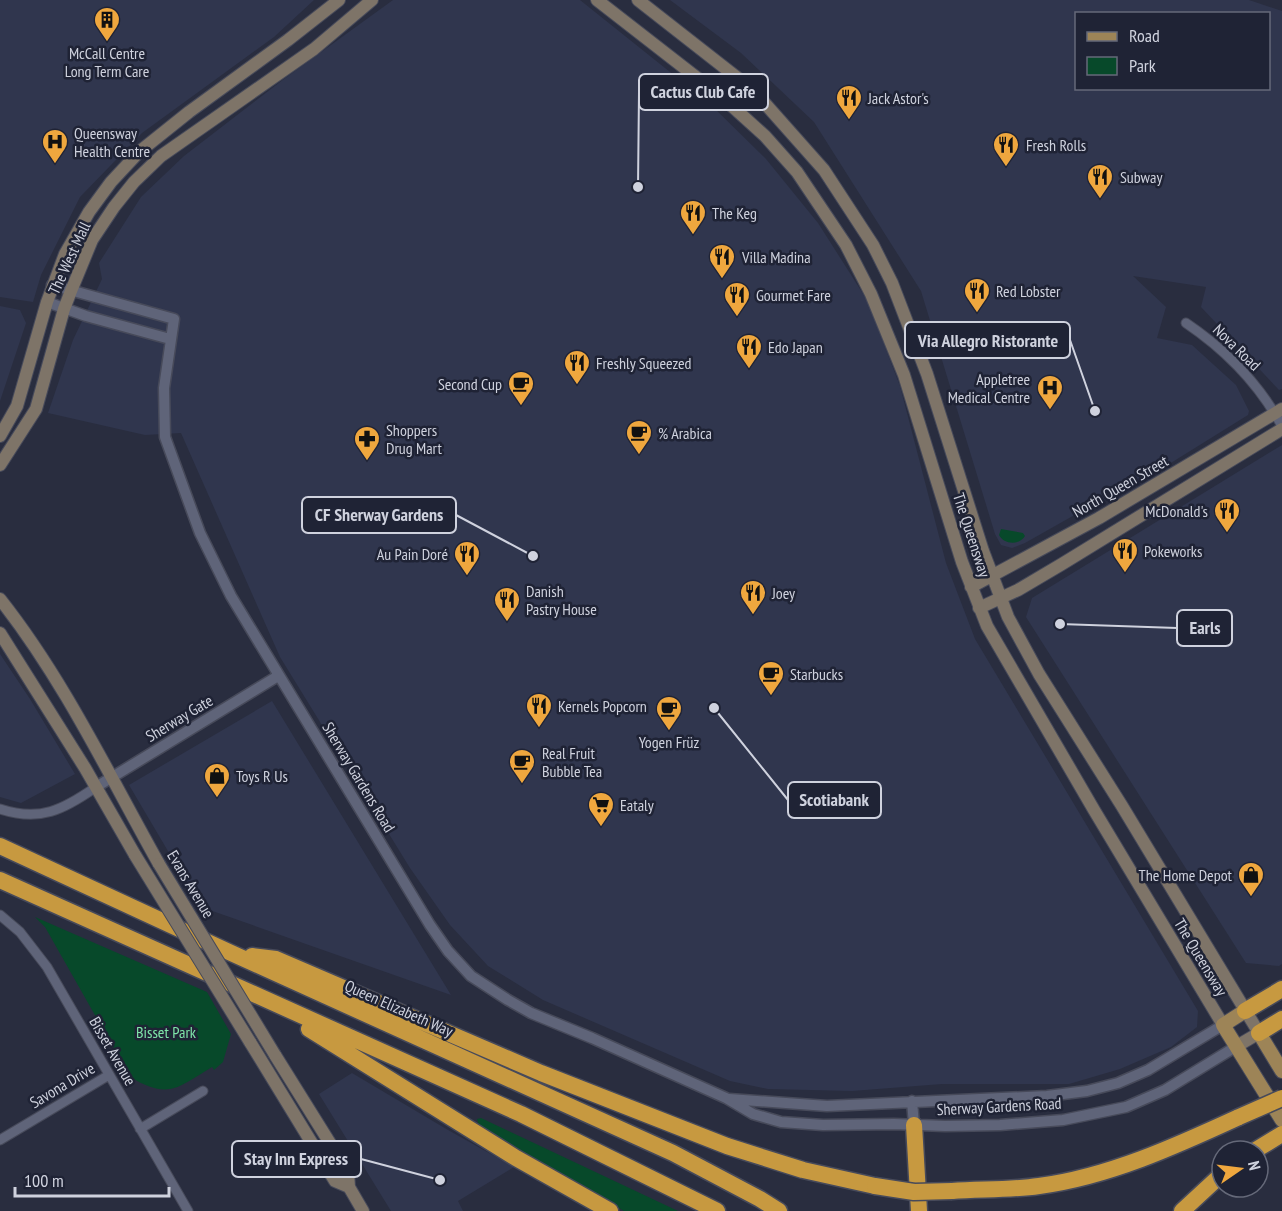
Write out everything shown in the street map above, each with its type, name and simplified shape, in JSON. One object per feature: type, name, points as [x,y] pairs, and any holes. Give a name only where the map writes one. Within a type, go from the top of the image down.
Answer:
[{"type":"highway","name":"Queen Elizabeth Way","points":[[0,846],[673,1153],[779,1211]]},
{"type":"highway","points":[[0,880],[521,1114],[717,1211]]},
{"type":"highway","points":[[229,952],[276,959],[541,1073],[727,1146],[803,1170],[874,1186],[914,1192],[1040,1186],[1103,1172],[1190,1139],[1282,1098]]},
{"type":"highway","points":[[1245,1011],[1282,988]]},
{"type":"highway","points":[[263,1000],[516,1158],[610,1211]]},
{"type":"highway","points":[[1259,1033],[1282,1019]]},
{"type":"highway","points":[[914,1125],[919,1211]]},
{"type":"highway","points":[[1182,1211],[1210,1185]]},
{"type":"main road","name":"The West Mall","points":[[0,436],[17,406],[52,285],[65,254],[89,212],[111,182],[139,152],[189,112],[339,0]]},
{"type":"main road","name":"The West Mall","points":[[0,465],[36,409],[64,309],[92,240],[134,182],[161,156],[314,49],[372,0]]},
{"type":"main road","name":"The Queensway","points":[[597,0],[738,111],[774,146],[797,172],[846,245],[871,294],[904,375],[971,587],[987,626],[1223,1025],[1282,1120]]},
{"type":"main road","name":"The Queensway","points":[[638,0],[753,90],[824,170],[873,245],[892,283],[934,397],[983,551],[1008,617],[1039,674],[1122,806],[1282,1071]]},
{"type":"main road","points":[[904,375],[913,387],[923,394],[934,397]]},
{"type":"main road","name":"North Queen Street","points":[[971,587],[1100,518],[1278,411]]},
{"type":"main road","name":"North Queen Street","points":[[980,608],[1062,564],[1282,427]]},
{"type":"main road","name":"Evans Avenue","points":[[0,599],[32,641],[159,864],[348,1172],[349,1187],[363,1211]]},
{"type":"main road","name":"Evans Avenue","points":[[0,633],[335,1181],[349,1187]]},
{"type":"main road","name":"Sherway Gardens Road","points":[[1223,1025],[1245,1011]]},
{"type":"main road","name":"Sherway Gardens Road","points":[[1237,1046],[1259,1033]]},
{"type":"street","points":[[52,285],[71,291]]},
{"type":"street","name":"Sherway Gardens Road","points":[[71,291],[174,319],[164,401],[164,428],[169,450],[213,562],[231,597],[424,917],[448,951],[471,976],[531,1013],[726,1098],[753,1114],[781,1122],[823,1125],[1000,1125],[1063,1120],[1126,1107],[1165,1090],[1237,1046]]},
{"type":"street","points":[[47,302],[64,309],[170,339]]},
{"type":"street","name":"Nova Road","points":[[1186,323],[1203,334],[1241,369],[1278,411],[1282,427]]},
{"type":"street","name":"Sherway Gate","points":[[96,787],[278,676]]},
{"type":"street","points":[[0,808],[22,814],[45,814],[60,809],[96,787]]},
{"type":"street","name":"Bisset Avenue","points":[[0,915],[20,932],[41,958],[184,1209]]},
{"type":"street","name":"Sherway Gardens Road","points":[[726,1098],[827,1106],[1047,1096],[1087,1091],[1118,1083],[1148,1070],[1223,1025]]},
{"type":"street","name":"Savona Drive","points":[[0,1140],[109,1075]]},
{"type":"street","points":[[140,1129],[203,1091]]},
{"type":"street","points":[[912,1101],[914,1125]]},
{"type":"street","points":[[894,1102],[894,1124]]},
{"type":"shaded area","name":"Queensway Health Centre","points":[[0,0],[314,0],[274,37],[142,133],[80,197],[41,275],[33,302],[0,297]]},
{"type":"shaded area","points":[[393,0],[580,0],[710,104],[766,159],[818,223],[867,300],[900,386],[946,563],[975,639],[1198,1011],[1197,1027],[1171,1047],[1120,1069],[1069,1084],[942,1084],[852,1091],[768,1089],[730,1081],[543,1000],[488,966],[450,925],[410,868],[280,657],[181,433],[145,435],[48,413],[73,340],[102,279],[99,263],[141,197],[184,156],[284,79]]},
{"type":"shaded area","points":[[670,0],[1249,0],[1282,11],[1282,389],[1279,390],[1201,307],[1206,287],[1133,276],[1166,307],[1157,338],[1192,345],[1236,385],[1249,411],[1248,415],[1137,484],[1078,513],[1025,543],[1012,548],[1001,545],[995,534],[921,291],[814,122],[741,53]]},
{"type":"shaded area","points":[[0,306],[20,310],[26,323],[0,401]]},
{"type":"shaded area","points":[[1282,445],[1282,964],[1279,966],[1246,963],[1026,617],[1032,598]]},
{"type":"shaded area","points":[[0,654],[75,774],[21,803],[0,797]]},
{"type":"shaded area","points":[[272,701],[451,995],[201,907],[129,785]]},
{"type":"shaded area","points":[[352,1073],[514,1167],[458,1201],[463,1211],[391,1211],[319,1094]]},
{"type":"green space","points":[[1001,529],[1023,533],[1025,536],[1016,542],[1004,541],[999,535]]},
{"type":"green space","name":"Bisset Park","points":[[35,917],[207,992],[231,1034],[223,1062],[214,1070],[212,1067],[190,1081],[172,1088],[154,1088],[130,1077],[45,927]]},
{"type":"green space","points":[[481,1118],[678,1211],[624,1211],[479,1126],[477,1119]]},
{"type":"place","name":"McCall Centre Long Term Care","points":[[107,43]]},
{"type":"place","name":"Jack Astor's","points":[[849,121]]},
{"type":"place","name":"Queensway Health Centre","points":[[55,165]]},
{"type":"place","name":"Fresh Rolls","points":[[1006,168]]},
{"type":"place","name":"Cactus Club Cafe","points":[[638,187]]},
{"type":"place","name":"Subway","points":[[1100,200]]},
{"type":"place","name":"The Keg","points":[[693,236]]},
{"type":"place","name":"Villa Madina","points":[[722,280]]},
{"type":"place","name":"Red Lobster","points":[[977,314]]},
{"type":"place","name":"Gourmet Fare","points":[[737,318]]},
{"type":"place","name":"Edo Japan","points":[[749,370]]},
{"type":"place","name":"Freshly Squeezed","points":[[577,386]]},
{"type":"place","name":"Second Cup","points":[[521,407]]},
{"type":"place","name":"Appletree Medical Centre","points":[[1050,411]]},
{"type":"place","name":"Via Allegro Ristorante","points":[[1095,411]]},
{"type":"place","name":"% Arabica","points":[[639,456]]},
{"type":"place","name":"Shoppers Drug Mart","points":[[367,462]]},
{"type":"place","name":"McDonald's","points":[[1227,534]]},
{"type":"place","name":"CF Sherway Gardens","points":[[533,556]]},
{"type":"place","name":"Pokeworks","points":[[1125,574]]},
{"type":"place","name":"Au Pain Doré","points":[[467,577]]},
{"type":"place","name":"Joey","points":[[753,616]]},
{"type":"place","name":"Danish Pastry House","points":[[507,623]]},
{"type":"place","name":"Earls","points":[[1060,624]]},
{"type":"place","name":"Starbucks","points":[[771,697]]},
{"type":"place","name":"Scotiabank","points":[[714,708]]},
{"type":"place","name":"Kernels Popcorn","points":[[539,729]]},
{"type":"place","name":"Yogen Früz","points":[[669,732]]},
{"type":"place","name":"Real Fruit Bubble Tea","points":[[522,785]]},
{"type":"place","name":"Toys R Us","points":[[217,799]]},
{"type":"place","name":"Eataly","points":[[601,828]]},
{"type":"place","name":"The Home Depot","points":[[1251,898]]},
{"type":"place","name":"Stay Inn Express","points":[[440,1180]]}]
